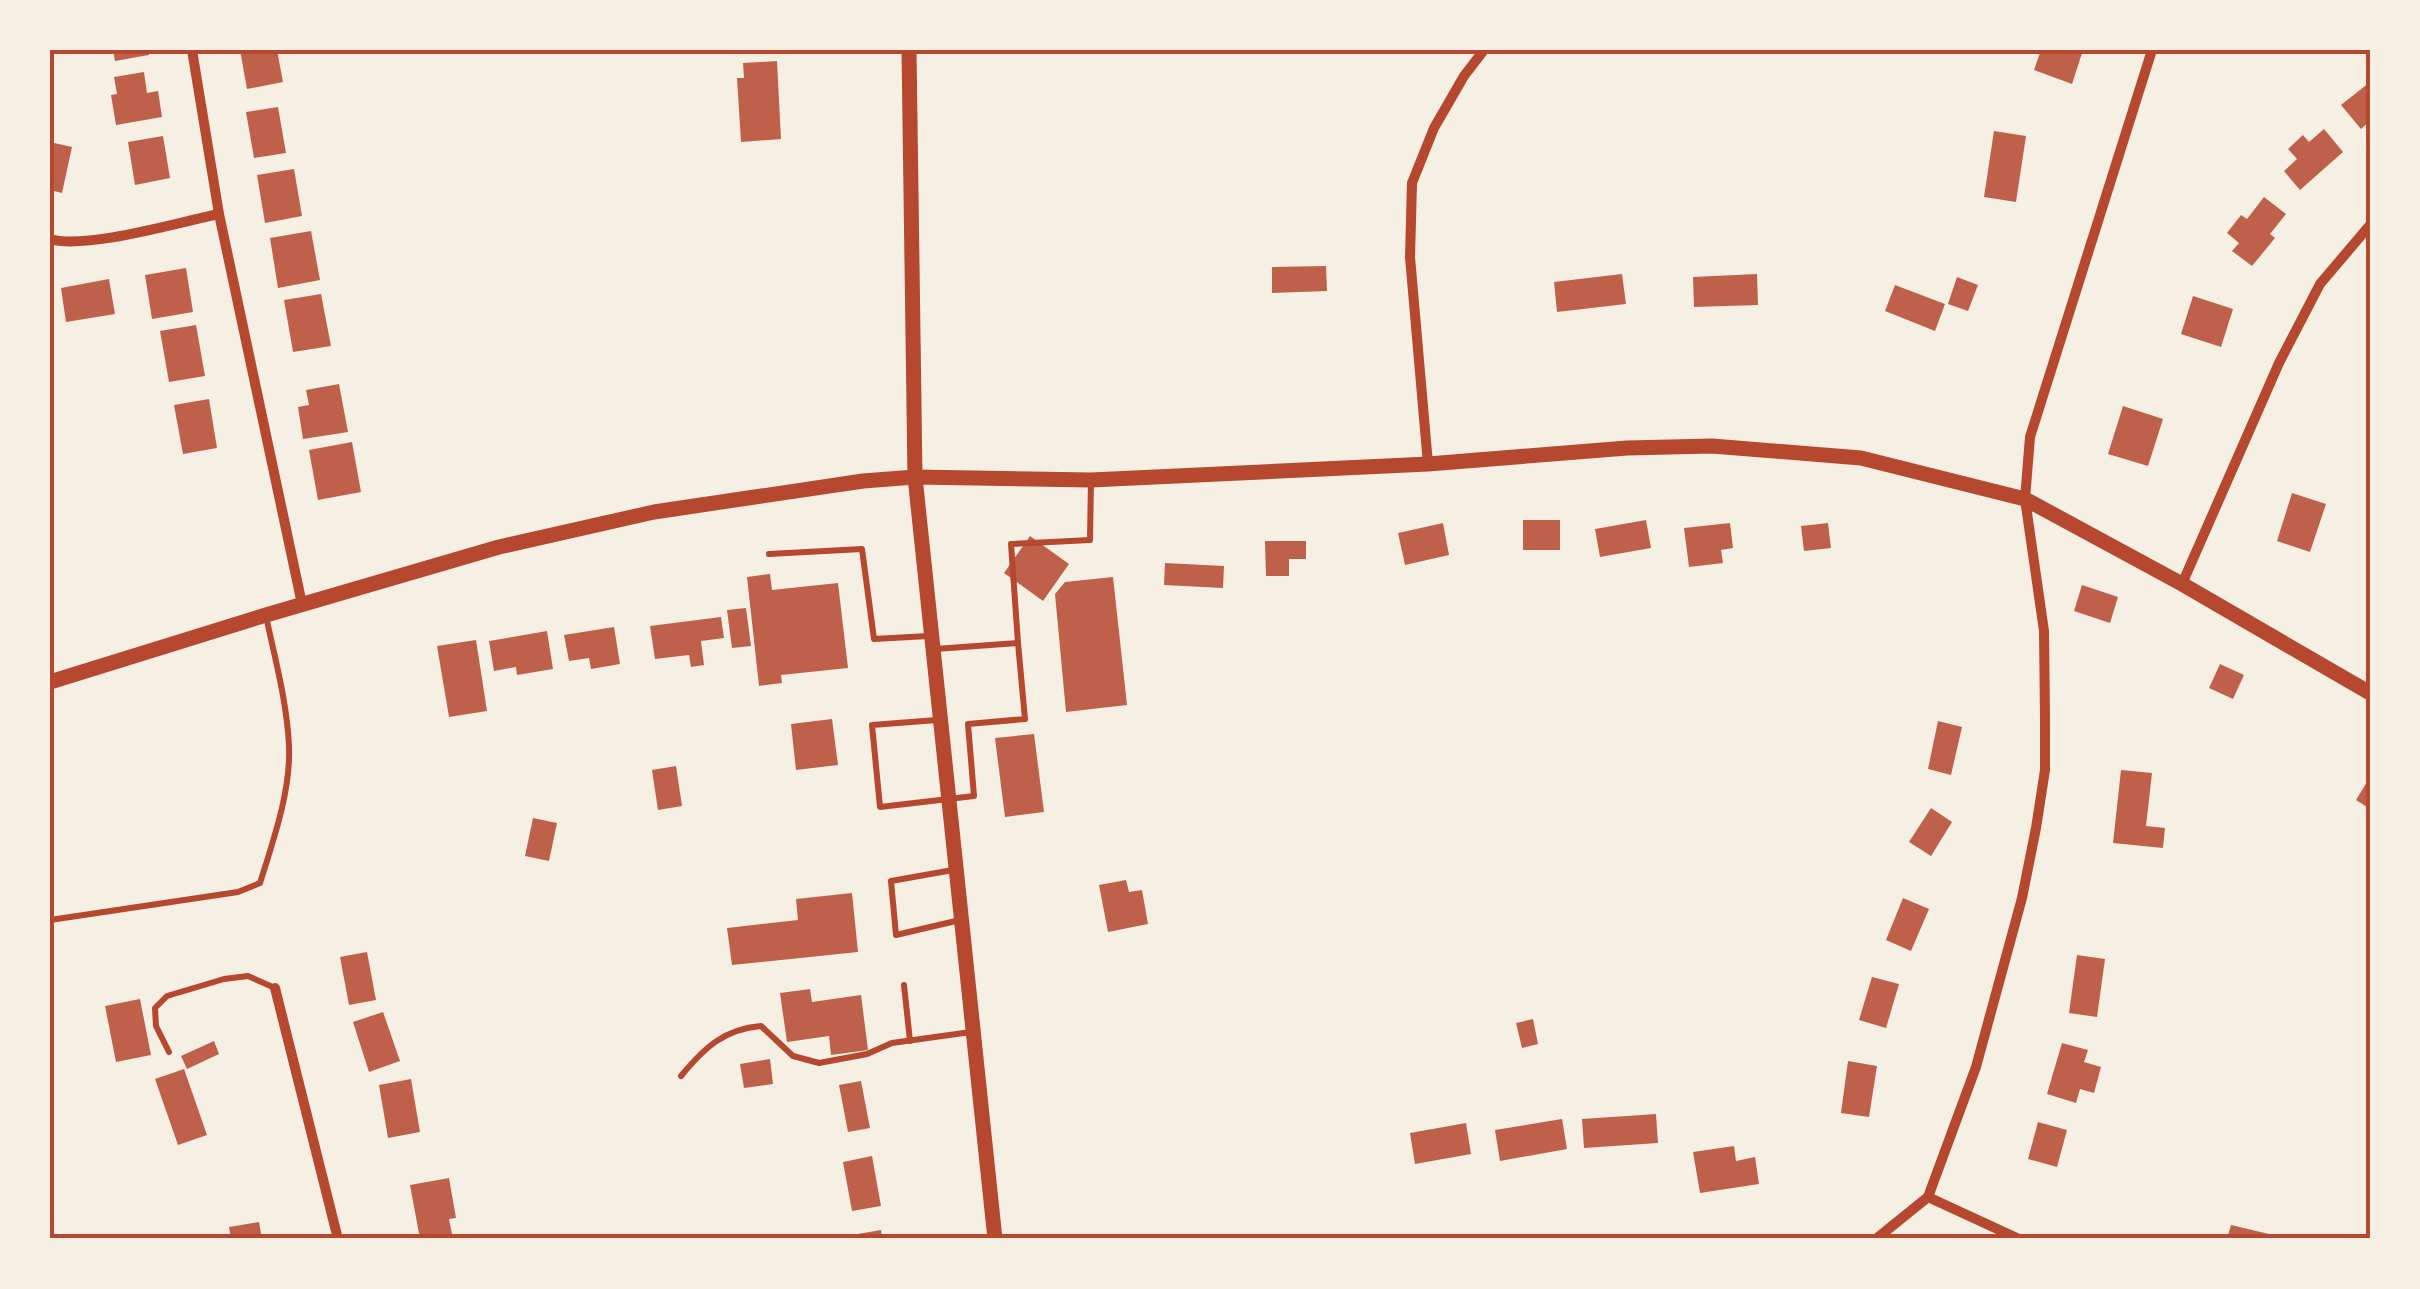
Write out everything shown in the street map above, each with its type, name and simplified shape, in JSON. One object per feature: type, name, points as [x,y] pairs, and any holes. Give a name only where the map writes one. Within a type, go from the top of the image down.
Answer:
[{"type":"street","points":[[192,50],[219,214],[302,604]]},
{"type":"street","points":[[910,50],[915,477],[995,1239]]},
{"type":"street","points":[[1428,464],[1410,257],[1412,183],[1434,128],[1484,50]]},
{"type":"street","points":[[1876,1239],[1928,1196],[1976,1067],[2036,828],[2045,770],[2044,632],[2025,498],[2030,438],[2152,50]]},
{"type":"street","points":[[50,239],[62,243],[120,235],[219,214]]},
{"type":"street","points":[[2182,584],[2239,450],[2320,284],[2370,225]]},
{"type":"street","points":[[50,682],[499,547],[654,512],[863,481],[915,477],[1090,480],[1712,446],[1861,458],[2025,498],[2370,693]]},
{"type":"street","points":[[274,988],[338,1239]]},
{"type":"street","points":[[1928,1196],[2019,1239]]},
{"type":"lane","points":[[938,720],[872,725],[880,808],[974,796],[968,724],[1025,719],[1011,544],[1090,540],[1090,480]]},
{"type":"lane","points":[[769,554],[862,548],[874,639],[1018,643]]},
{"type":"lane","points":[[50,920],[238,892],[260,883],[275,834],[289,750],[284,697],[266,615]]},
{"type":"lane","points":[[954,870],[891,881],[896,935],[960,920]]},
{"type":"lane","points":[[170,1052],[156,1026],[155,1008],[167,996],[248,976],[274,988]]},
{"type":"lane","points":[[904,985],[910,1040]]},
{"type":"lane","points":[[682,1076],[704,1049],[742,1028],[761,1026],[793,1056],[819,1063],[910,1040],[972,1032]]},
{"type":"building","points":[[113,50],[148,50],[149,55],[115,61]]},
{"type":"building","points":[[240,50],[277,50],[283,82],[247,89]]},
{"type":"building","points":[[2041,50],[2083,50],[2072,84],[2034,70]]},
{"type":"building","points":[[777,61],[781,139],[741,142],[737,78],[744,78],[743,63]]},
{"type":"building","points":[[144,72],[147,93],[158,91],[162,117],[116,125],[111,95],[117,94],[114,77]]},
{"type":"building","points":[[2370,82],[2370,121],[2361,129],[2341,105]]},
{"type":"building","points":[[278,107],[286,153],[254,158],[246,112]]},
{"type":"building","points":[[2324,129],[2343,152],[2300,190],[2284,171],[2297,159],[2288,149],[2303,135],[2309,142]]},
{"type":"building","points":[[1994,131],[2026,136],[2016,202],[1984,197]]},
{"type":"building","points":[[163,136],[170,178],[135,185],[128,142]]},
{"type":"building","points":[[50,142],[72,147],[62,193],[50,190]]},
{"type":"building","points":[[294,169],[302,216],[265,223],[257,175]]},
{"type":"building","points":[[2264,197],[2286,214],[2270,234],[2275,238],[2252,266],[2232,251],[2239,243],[2227,233],[2241,215],[2247,219]]},
{"type":"building","points":[[311,231],[320,280],[278,288],[270,238]]},
{"type":"building","points":[[1326,266],[1327,291],[1272,293],[1272,267]]},
{"type":"building","points":[[186,268],[193,312],[152,319],[145,275]]},
{"type":"building","points":[[1622,274],[1626,304],[1557,312],[1554,282]]},
{"type":"building","points":[[1757,274],[1758,305],[1694,307],[1693,277]]},
{"type":"building","points":[[1957,277],[1978,285],[1968,311],[1948,304]]},
{"type":"building","points":[[109,279],[115,314],[66,322],[61,288]]},
{"type":"building","points":[[1895,285],[1945,304],[1935,331],[1885,311]]},
{"type":"building","points":[[321,294],[331,346],[293,352],[284,300]]},
{"type":"building","points":[[2193,296],[2233,309],[2221,347],[2181,334]]},
{"type":"building","points":[[196,325],[205,376],[169,382],[160,331]]},
{"type":"building","points":[[339,384],[348,432],[303,439],[298,407],[309,405],[306,390]]},
{"type":"building","points":[[209,399],[217,448],[183,454],[174,405]]},
{"type":"building","points":[[2123,406],[2163,419],[2148,466],[2108,454]]},
{"type":"building","points":[[352,442],[361,492],[318,500],[309,450]]},
{"type":"building","points":[[2292,493],[2326,504],[2310,552],[2277,541]]},
{"type":"building","points":[[1523,520],[1560,520],[1560,550],[1523,550]]},
{"type":"building","points":[[1646,520],[1651,548],[1600,557],[1595,529]]},
{"type":"building","points":[[1443,523],[1449,555],[1405,565],[1398,533]]},
{"type":"building","points":[[1730,523],[1733,548],[1721,550],[1723,563],[1689,567],[1684,528]]},
{"type":"building","points":[[1828,523],[1831,548],[1804,551],[1801,526]]},
{"type":"building","points":[[1030,536],[1069,564],[1043,601],[1004,573]]},
{"type":"building","points":[[1265,541],[1306,541],[1306,559],[1289,559],[1289,576],[1266,576]]},
{"type":"building","points":[[1165,563],[1224,566],[1223,588],[1164,585]]},
{"type":"building","points":[[770,574],[772,590],[838,583],[848,668],[781,675],[782,683],[759,686],[747,577]]},
{"type":"building","points":[[1113,577],[1127,705],[1066,712],[1055,594],[1065,582]]},
{"type":"building","points":[[2082,585],[2118,597],[2110,623],[2074,611]]},
{"type":"building","points":[[746,608],[751,646],[732,648],[727,610]]},
{"type":"building","points":[[721,617],[724,638],[701,641],[704,665],[691,667],[689,655],[655,659],[650,626]]},
{"type":"building","points":[[614,627],[620,664],[591,669],[589,658],[569,661],[564,635]]},
{"type":"building","points":[[547,631],[553,669],[517,675],[516,667],[494,671],[489,641]]},
{"type":"building","points":[[476,640],[487,711],[449,717],[437,646]]},
{"type":"building","points":[[2220,664],[2244,675],[2233,699],[2209,688]]},
{"type":"building","points":[[832,719],[838,765],[796,770],[791,724]]},
{"type":"building","points":[[1938,721],[1962,727],[1951,775],[1928,769]]},
{"type":"building","points":[[1034,734],[1044,812],[1005,817],[995,738]]},
{"type":"building","points":[[676,766],[682,806],[658,810],[652,770]]},
{"type":"building","points":[[2121,770],[2152,773],[2146,826],[2165,828],[2163,848],[2113,843]]},
{"type":"building","points":[[2370,777],[2370,809],[2356,800]]},
{"type":"building","points":[[1931,808],[1952,822],[1931,856],[1909,842]]},
{"type":"building","points":[[533,818],[557,823],[549,861],[525,856]]},
{"type":"building","points":[[1126,880],[1129,892],[1142,890],[1148,924],[1108,932],[1099,885]]},
{"type":"building","points":[[852,893],[858,952],[732,965],[727,928],[798,920],[796,899]]},
{"type":"building","points":[[1903,898],[1929,909],[1911,951],[1886,940]]},
{"type":"building","points":[[367,952],[376,1000],[349,1005],[340,957]]},
{"type":"building","points":[[2077,955],[2105,959],[2097,1017],[2069,1013]]},
{"type":"building","points":[[1872,977],[1899,984],[1886,1028],[1859,1020]]},
{"type":"building","points":[[810,989],[812,1002],[861,995],[868,1050],[831,1055],[829,1036],[787,1042],[780,993]]},
{"type":"building","points":[[140,999],[151,1055],[116,1062],[105,1006]]},
{"type":"building","points":[[383,1012],[400,1061],[369,1072],[353,1022]]},
{"type":"building","points":[[1533,1019],[1538,1044],[1522,1048],[1516,1023]]},
{"type":"building","points":[[214,1041],[219,1054],[187,1069],[181,1056]]},
{"type":"building","points":[[2062,1043],[2088,1050],[2084,1062],[2101,1067],[2094,1093],[2080,1089],[2076,1103],[2047,1094]]},
{"type":"building","points":[[770,1059],[773,1084],[744,1088],[740,1064]]},
{"type":"building","points":[[1848,1061],[1877,1066],[1869,1117],[1841,1113]]},
{"type":"building","points":[[184,1069],[207,1135],[178,1145],[155,1079]]},
{"type":"building","points":[[411,1079],[420,1132],[388,1138],[379,1085]]},
{"type":"building","points":[[861,1081],[870,1128],[848,1132],[839,1085]]},
{"type":"building","points":[[1656,1114],[1658,1143],[1584,1148],[1582,1119]]},
{"type":"building","points":[[1562,1119],[1567,1149],[1500,1161],[1495,1130]]},
{"type":"building","points":[[2038,1122],[2067,1130],[2057,1167],[2028,1159]]},
{"type":"building","points":[[1466,1123],[1471,1154],[1415,1164],[1410,1133]]},
{"type":"building","points":[[1734,1146],[1736,1161],[1755,1157],[1759,1184],[1700,1193],[1693,1152]]},
{"type":"building","points":[[872,1156],[881,1206],[852,1211],[843,1162]]},
{"type":"building","points":[[449,1178],[456,1218],[449,1219],[453,1239],[420,1239],[410,1185]]},
{"type":"building","points":[[259,1222],[262,1239],[231,1239],[229,1227]]},
{"type":"building","points":[[2231,1225],[2286,1238],[2227,1239]]},
{"type":"building","points":[[881,1230],[882,1239],[840,1239],[840,1237]]}]
